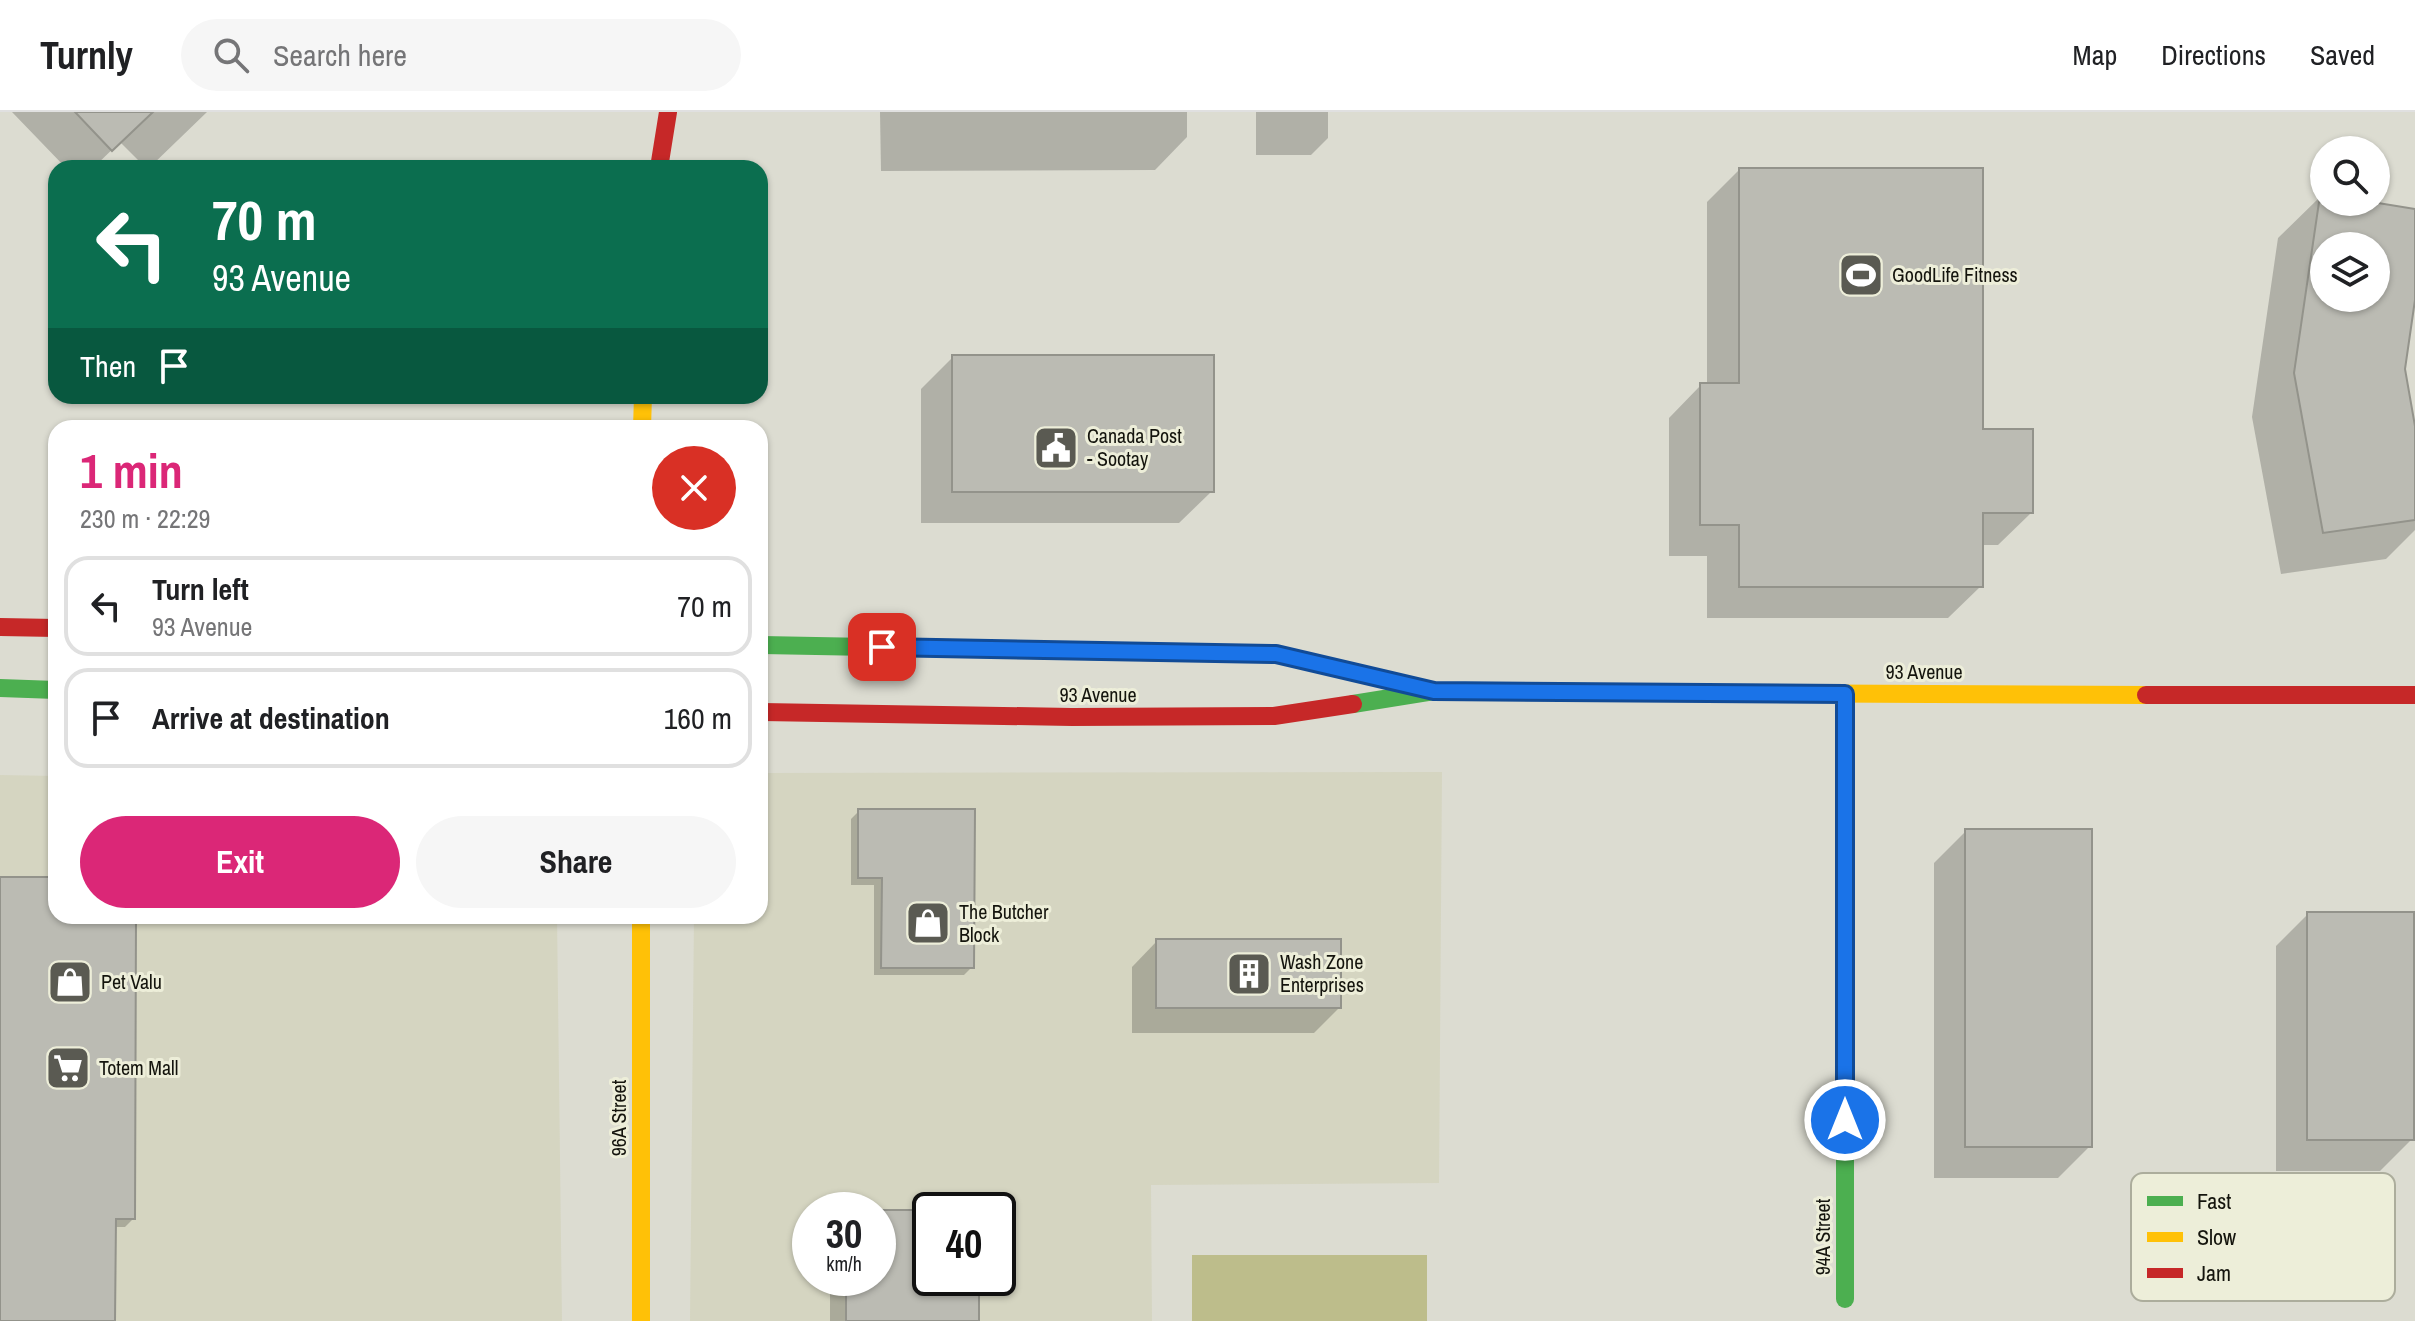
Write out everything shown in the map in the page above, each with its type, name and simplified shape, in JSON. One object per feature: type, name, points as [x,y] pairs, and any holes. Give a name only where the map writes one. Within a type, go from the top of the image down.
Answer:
[{"type":"main road","points":[[660,160],[668,112]]},
{"type":"main road","points":[[0,627],[48,628]]},
{"type":"main road","name":"93 Avenue","points":[[768,645],[1276,654],[1434,691]]},
{"type":"main road","points":[[0,688],[48,690]]},
{"type":"main road","name":"93 Avenue","points":[[768,712],[1072,717],[1274,716],[1434,691],[2415,695]]},
{"type":"main road","name":"94A Street","points":[[1845,694],[1845,1299]]},
{"type":"main road","name":"96A Street","points":[[641,924],[641,1321]]},
{"type":"shaded area","points":[[1442,772],[1439,1183],[1151,1185],[1152,1321],[690,1321],[694,924],[768,924],[768,773]]},
{"type":"shaded area","points":[[0,775],[48,776],[48,924],[557,924],[562,1321],[0,1321]]},
{"type":"green space","points":[[1192,1255],[1427,1255],[1427,1321],[1192,1321]]},
{"type":"building","points":[[75,112],[153,112],[112,151]]},
{"type":"building","name":"GoodLife Fitness","points":[[1739,168],[1983,168],[1983,429],[2033,429],[2033,513],[1983,513],[1983,587],[1739,587],[1739,525],[1700,525],[1700,383],[1739,383]]},
{"type":"building","points":[[2390,205],[2415,209],[2415,300],[2405,369],[2415,426],[2415,520],[2323,533],[2294,373],[2310,264],[2310,312],[2390,312],[2390,232],[2315,232],[2317,216],[2390,216]]},
{"type":"building","points":[[952,355],[1214,355],[1214,492],[952,492]]},
{"type":"building","name":"The Butcher Block","points":[[858,809],[975,809],[974,968],[881,968],[882,878],[858,878]]},
{"type":"building","points":[[1965,829],[2092,829],[2092,1147],[1965,1147]]},
{"type":"building","name":"Totem Mall","points":[[0,877],[48,877],[48,924],[136,924],[135,1219],[116,1219],[115,1321],[0,1321]]},
{"type":"building","points":[[2307,912],[2414,912],[2414,1140],[2307,1140]]},
{"type":"building","name":"Wash Zone Enterprises","points":[[1156,939],[1341,939],[1341,1008],[1156,1008]]},
{"type":"building","points":[[896,1210],[912,1210],[912,1296],[979,1296],[979,1321],[846,1321],[846,1296],[896,1296]]},
{"type":"traffic: fast","points":[[768,645],[1140,652]]},
{"type":"traffic: fast","points":[[0,688],[48,690]]},
{"type":"traffic: fast","points":[[1353,704],[1434,691],[1724,693]]},
{"type":"traffic: fast","points":[[1845,1055],[1845,1299]]},
{"type":"traffic: slow","points":[[642,420],[643,404]]},
{"type":"traffic: slow","points":[[1724,693],[2146,695]]},
{"type":"traffic: slow","points":[[1845,694],[1845,1055]]},
{"type":"traffic: slow","points":[[641,924],[641,1321]]},
{"type":"traffic: jam","points":[[660,160],[668,112]]},
{"type":"traffic: jam","points":[[0,627],[48,628]]},
{"type":"traffic: jam","points":[[1140,652],[1276,654],[1412,686]]},
{"type":"traffic: jam","points":[[2146,695],[2415,695]]},
{"type":"traffic: jam","points":[[768,712],[1072,717],[1274,716],[1353,704]]},
{"type":"place","name":"GoodLife Fitness","points":[[1861,275]]},
{"type":"place","name":"Canada Post - Sootay","points":[[1056,448]]},
{"type":"place","name":"The Butcher Block","points":[[928,923]]},
{"type":"place","name":"Wash Zone Enterprises","points":[[1249,974]]},
{"type":"place","name":"Pet Valu","points":[[70,982]]},
{"type":"place","name":"Totem Mall","points":[[68,1068]]},
{"type":"route","points":[[882,647],[1276,654],[1434,691],[1845,694],[1845,1120]]}]
